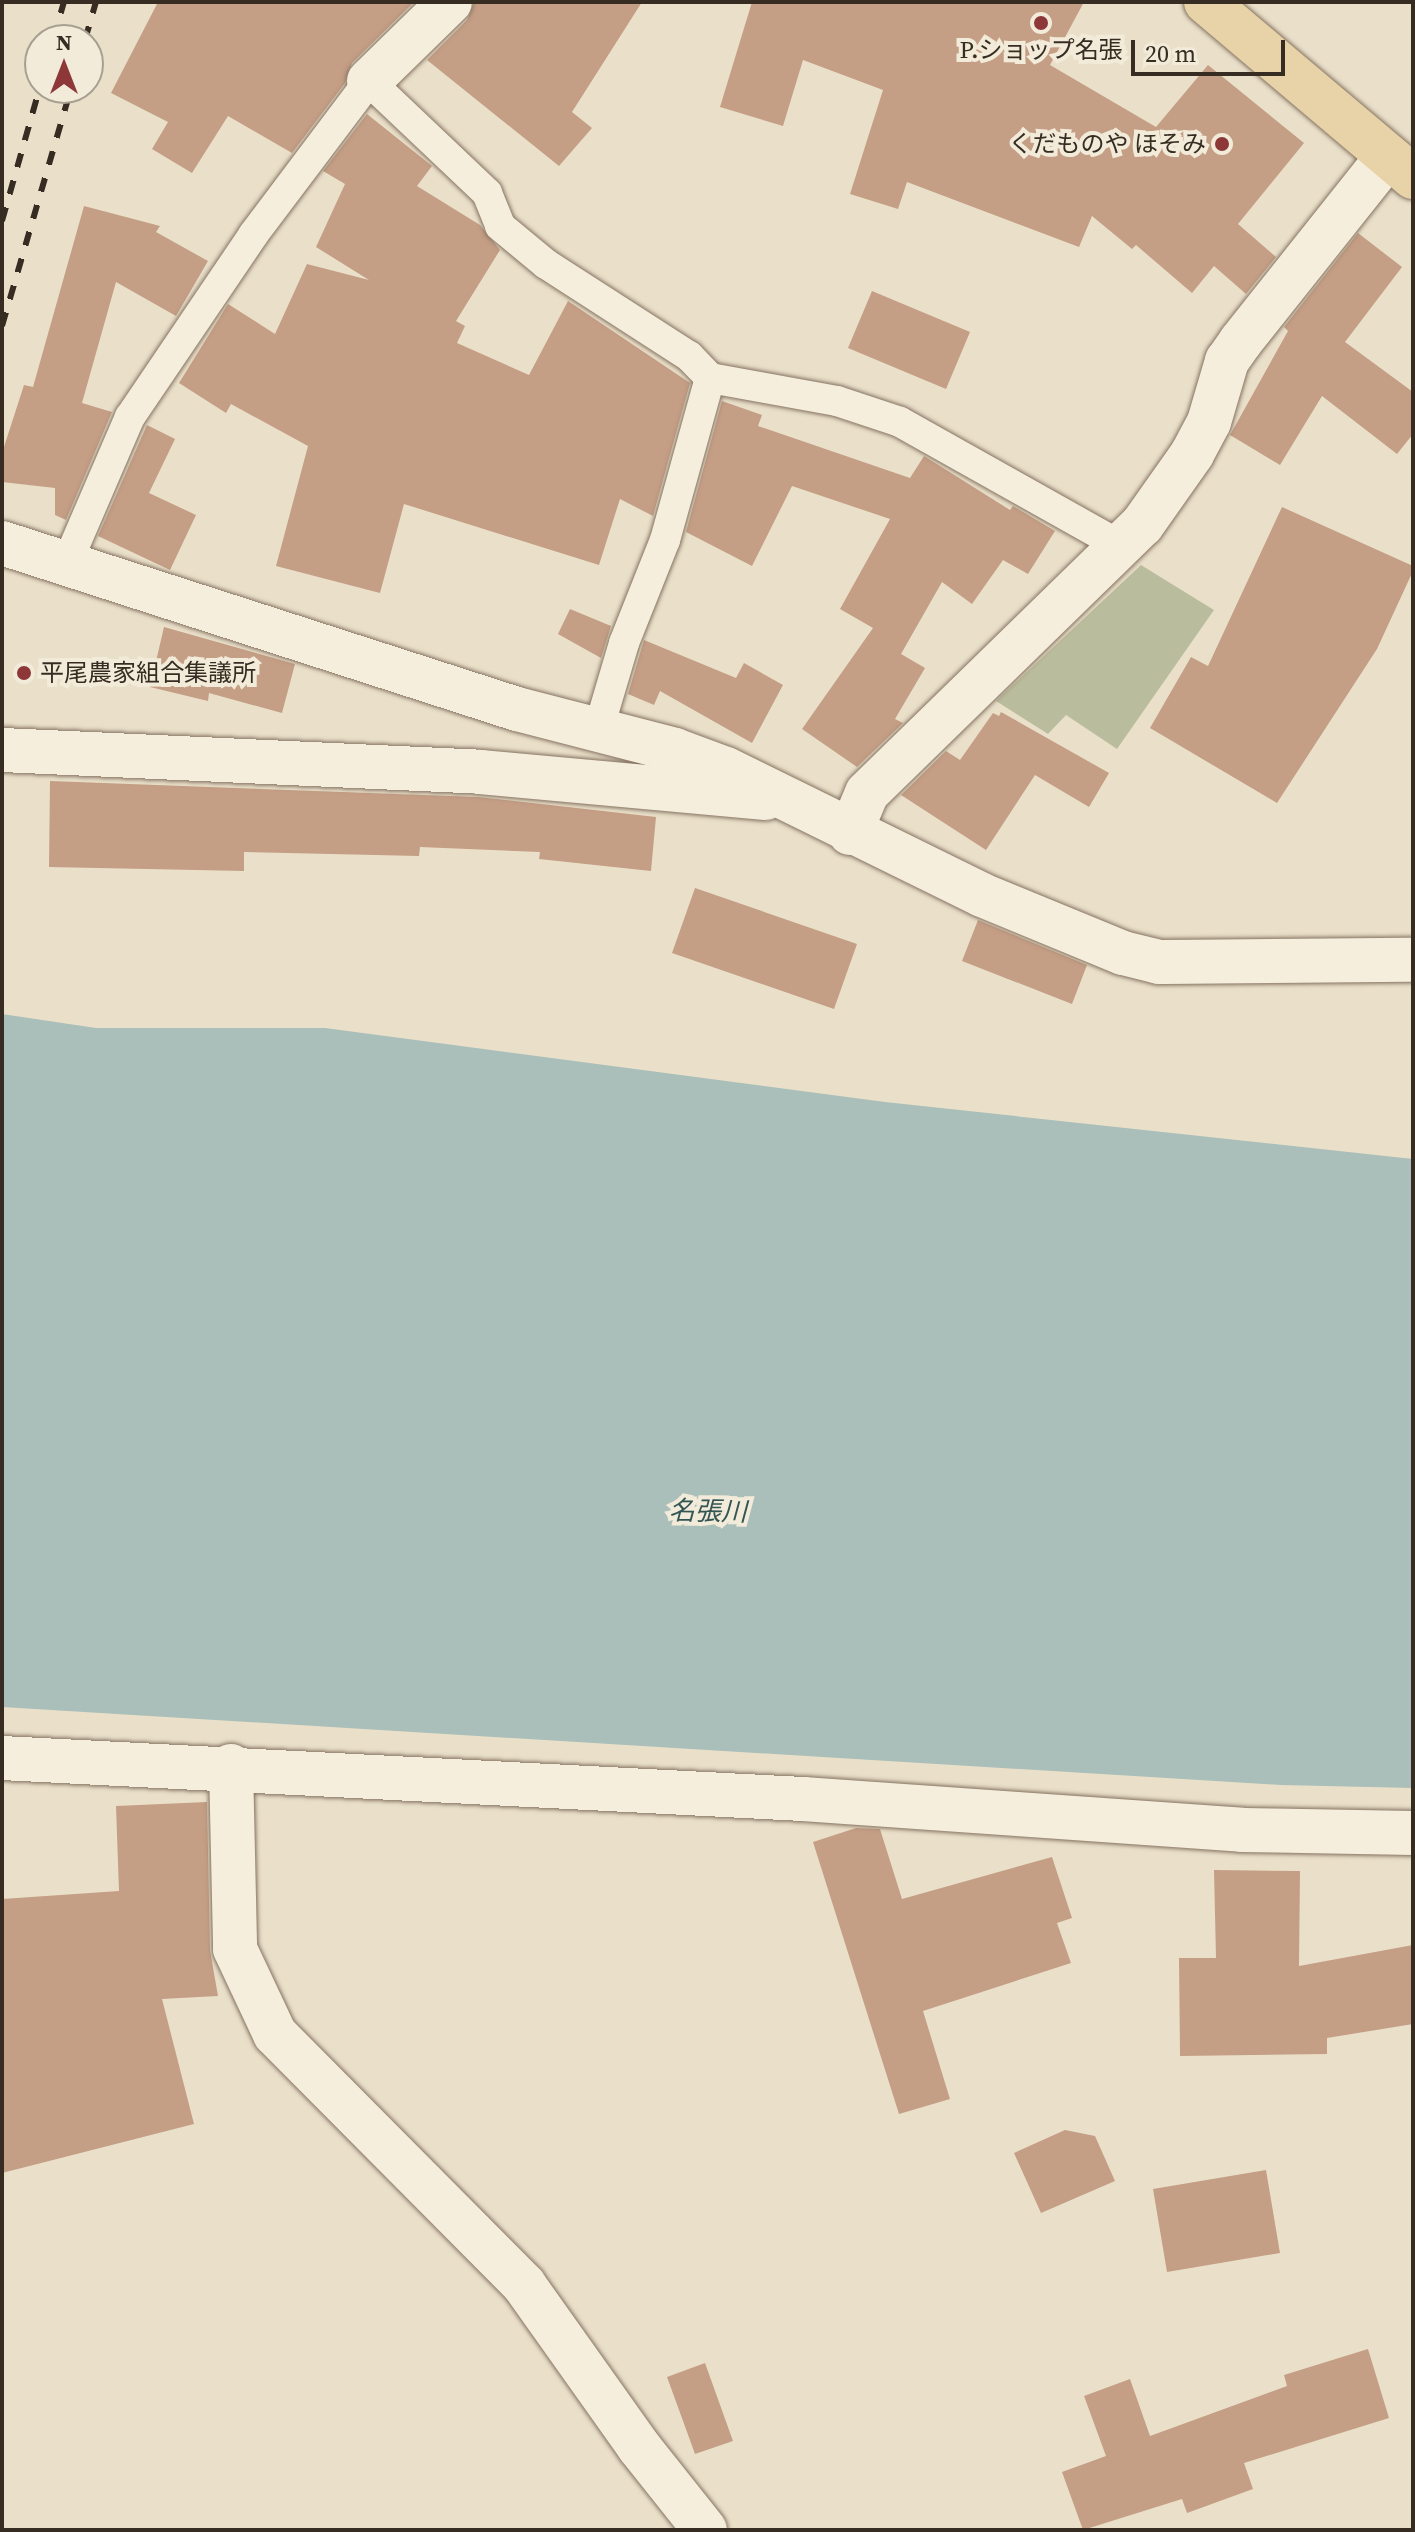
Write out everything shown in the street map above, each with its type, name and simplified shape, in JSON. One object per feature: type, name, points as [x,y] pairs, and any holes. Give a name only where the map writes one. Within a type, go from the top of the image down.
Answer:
[{"type":"main road","points":[[1206,2],[1401,166]]},
{"type":"street","points":[[369,81],[450,2]]},
{"type":"street","points":[[850,833],[867,793],[1142,525],[1192,454],[1209,422],[1227,361],[1241,341],[1401,166]]},
{"type":"street","points":[[2,543],[598,731],[675,750],[783,798],[982,895],[1123,953],[1159,962],[1413,960]]},
{"type":"street","points":[[2,750],[480,772],[783,798]]},
{"type":"street","points":[[2,1758],[231,1766],[1242,1830],[1413,1833]]},
{"type":"street","points":[[231,1766],[235,1949],[275,2034],[524,2285],[639,2447],[705,2530]]},
{"type":"lane","points":[[67,563],[130,417],[253,235],[369,81],[487,193],[500,226],[546,264],[689,356],[710,378],[837,401],[900,422],[1119,545]]},
{"type":"lane","points":[[598,731],[624,643],[665,540],[710,378]]},
{"type":"green space","points":[[1141,565],[1214,610],[1117,749],[1066,715],[1048,734],[996,701]]},
{"type":"water","name":"名張川","points":[[2,1014],[96,1028],[325,1028],[885,1102],[1413,1159],[1413,1788],[1281,1785],[2,1707]]},
{"type":"building","points":[[158,2],[414,2],[352,63],[345,83],[292,153],[228,116],[192,173],[152,149],[168,122],[111,93]]},
{"type":"building","points":[[474,2],[642,2],[572,112],[592,128],[559,166],[427,60],[467,20]]},
{"type":"building","points":[[752,2],[1084,2],[1050,65],[1156,127],[1208,65],[1304,143],[1238,224],[1276,257],[1246,294],[1214,266],[1192,293],[1136,245],[1132,249],[1092,216],[1079,247],[907,182],[898,209],[850,194],[883,90],[803,60],[783,126],[720,107]]},
{"type":"building","points":[[367,114],[432,166],[417,186],[480,225],[500,250],[456,321],[465,326],[457,343],[529,375],[568,301],[690,383],[653,516],[620,499],[599,565],[404,504],[380,593],[276,566],[308,446],[231,404],[226,413],[179,383],[228,304],[275,334],[307,264],[369,280],[316,247],[345,184],[323,171]]},
{"type":"building","points":[[84,206],[160,226],[156,232],[208,261],[176,316],[116,282],[82,403],[112,412],[66,520],[55,515],[55,488],[2,482],[2,453],[24,385],[33,387]]},
{"type":"building","points":[[1358,233],[1402,267],[1345,342],[1413,392],[1413,434],[1397,454],[1322,396],[1280,465],[1230,435],[1288,331],[1284,327]]},
{"type":"building","points":[[872,291],[970,332],[946,389],[848,348]]},
{"type":"building","points":[[722,401],[762,415],[758,426],[910,478],[924,456],[1010,510],[1013,506],[1055,531],[1028,574],[1003,560],[972,604],[942,582],[901,654],[925,668],[895,719],[903,723],[857,767],[802,729],[873,628],[840,609],[890,519],[792,486],[752,566],[686,532]]},
{"type":"building","points":[[147,425],[175,439],[149,493],[196,515],[170,570],[98,536]]},
{"type":"building","points":[[1282,507],[1413,566],[1413,571],[1377,649],[1277,803],[1150,728],[1191,657],[1208,666]]},
{"type":"building","points":[[570,609],[611,626],[601,658],[558,634]]},
{"type":"building","points":[[164,627],[295,664],[282,713],[209,693],[208,701],[150,687]]},
{"type":"building","points":[[644,640],[736,678],[744,663],[783,685],[752,743],[660,691],[654,705],[628,694]]},
{"type":"building","points":[[1001,712],[1109,773],[1089,807],[1035,775],[986,850],[901,795],[946,751],[960,760],[993,713],[999,716]]},
{"type":"building","points":[[50,781],[478,797],[656,817],[651,871],[539,859],[540,852],[420,847],[419,856],[244,852],[244,871],[49,867]]},
{"type":"building","points":[[695,888],[857,944],[834,1009],[672,953]]},
{"type":"building","points":[[978,920],[1087,965],[1072,1004],[962,961]]},
{"type":"building","points":[[207,1802],[210,1950],[218,1996],[162,1999],[194,2124],[2,2173],[2,1899],[119,1891],[116,1806]]},
{"type":"building","points":[[856,1828],[880,1829],[902,1899],[1052,1857],[1072,1918],[1057,1923],[1071,1963],[923,2011],[950,2099],[899,2114],[813,1842]]},
{"type":"building","points":[[1214,1870],[1300,1871],[1299,1966],[1413,1945],[1413,2024],[1327,2038],[1327,2054],[1180,2056],[1179,1958],[1216,1958]]},
{"type":"building","points":[[1065,2130],[1095,2136],[1115,2181],[1041,2213],[1014,2153]]},
{"type":"building","points":[[1266,2170],[1280,2253],[1167,2272],[1153,2189]]},
{"type":"building","points":[[1368,2349],[1389,2418],[1244,2463],[1253,2489],[1187,2513],[1182,2499],[1083,2530],[1062,2472],[1106,2456],[1084,2396],[1130,2379],[1150,2436],[1287,2386],[1284,2375]]},
{"type":"building","points":[[705,2363],[733,2441],[695,2454],[667,2377]]},
{"type":"railway","points":[[58,24],[64,2]]},
{"type":"railway","points":[[90,24],[96,2]]},
{"type":"railway","points":[[2,221],[35,104]]},
{"type":"railway","points":[[2,326],[66,104]]},
{"type":"place","name":"P.ショップ名張","points":[[1041,23]]},
{"type":"place","name":"くだものや ほそみ","points":[[1222,144]]},
{"type":"place","name":"平尾農家組合集議所","points":[[24,673]]}]
